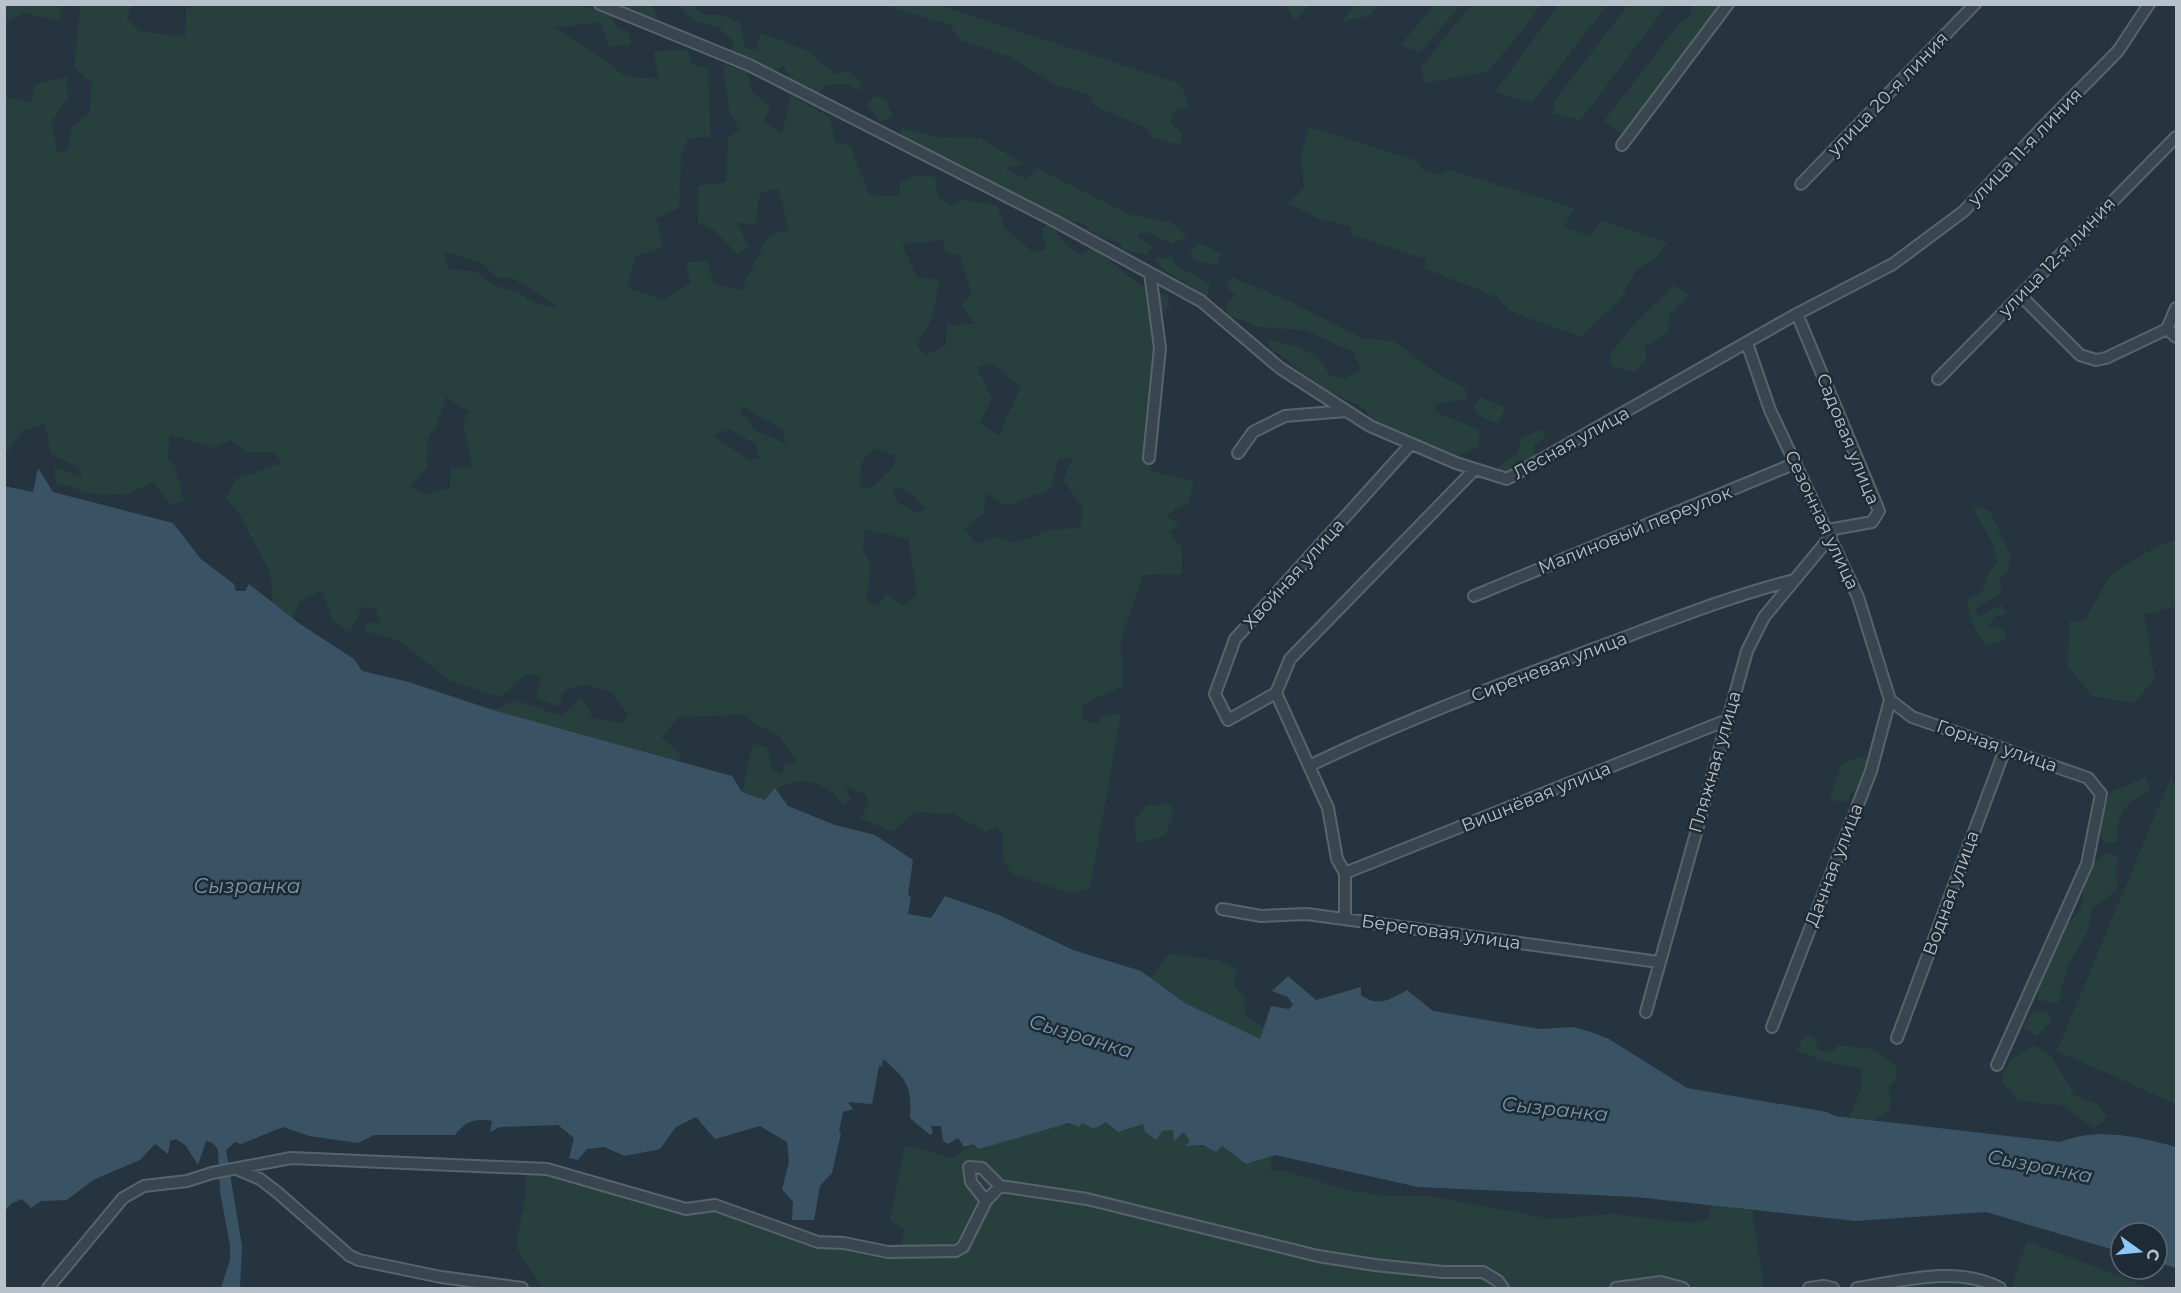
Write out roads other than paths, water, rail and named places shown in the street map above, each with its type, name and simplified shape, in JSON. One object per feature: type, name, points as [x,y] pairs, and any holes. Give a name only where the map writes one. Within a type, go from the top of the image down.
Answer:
[{"type":"street","name":"Лесная улица","points":[[600,4],[749,66],[1053,220],[1201,301],[1281,368],[1370,426],[1475,469],[1507,479],[1797,314],[1882,270]]},
{"type":"street","points":[[1622,145],[1728,4]]},
{"type":"street","name":"улица 20-я линия","points":[[1801,184],[1976,4]]},
{"type":"street","name":"улица 11-я линия","points":[[1882,270],[1964,211],[2118,51],[2149,4]]},
{"type":"street","name":"улица 12-я линия","points":[[1938,379],[2176,137]]},
{"type":"street","points":[[1149,458],[1160,348],[1150,273]]},
{"type":"street","points":[[2020,295],[2080,355],[2096,360],[2106,358],[2168,329],[2176,308]]},
{"type":"street","name":"Садовая улица","points":[[1797,314],[1879,510],[1872,522],[1830,533]]},
{"type":"street","points":[[2168,329],[2176,337]]},
{"type":"street","name":"Сезонная улица","points":[[1747,343],[1770,410],[1830,533],[1858,597],[1890,700]]},
{"type":"street","points":[[1238,453],[1253,432],[1285,416],[1346,411]]},
{"type":"street","name":"Хвойная улица","points":[[1276,693],[1228,720],[1215,694],[1235,639],[1411,444]]},
{"type":"street","name":"Малиновый переулок","points":[[1474,596],[1796,463]]},
{"type":"street","points":[[1345,919],[1345,873],[1337,859],[1328,808],[1276,693],[1290,659],[1475,469]]},
{"type":"street","name":"Пляжная улица","points":[[1646,1012],[1747,651],[1764,617],[1830,533]]},
{"type":"street","name":"Сиреневая улица","points":[[1309,766],[1382,731],[1552,664],[1746,592],[1794,580]]},
{"type":"street","name":"Горная улица","points":[[1890,700],[1912,717],[2088,778],[2101,794],[2087,864],[1997,1065]]},
{"type":"street","name":"Дачная улица","points":[[1772,1027],[1842,840],[1871,771],[1890,700]]},
{"type":"street","name":"Вишнёвая улица","points":[[1345,873],[1727,720]]},
{"type":"street","name":"Водная улица","points":[[1897,1038],[2005,748]]},
{"type":"street","name":"Береговая улица","points":[[1222,909],[1261,916],[1307,914],[1659,962]]},
{"type":"street","points":[[48,1288],[123,1198],[132,1191],[144,1186],[186,1181],[212,1173],[291,1158],[453,1167],[547,1169],[686,1209],[715,1205],[818,1242],[888,1252],[956,1251],[963,1247],[986,1201],[1000,1186]]},
{"type":"street","points":[[986,1201],[970,1182],[969,1167],[982,1168],[1000,1186],[1087,1199],[1106,1206],[1218,1230],[1318,1256],[1409,1269],[1483,1272],[1498,1281],[1503,1288]]},
{"type":"street","points":[[235,1169],[260,1179],[350,1256],[359,1260],[441,1277],[522,1288]]},
{"type":"street","points":[[1857,1288],[1934,1276],[1972,1280],[2000,1288]]},
{"type":"street","points":[[1616,1288],[1661,1282],[1683,1288]]},
{"type":"street","points":[[1809,1288],[1824,1286],[1833,1288]]},
{"type":"water","name":"Сызранка","points":[[38,468],[53,492],[173,523],[201,559],[234,584],[236,591],[245,591],[249,584],[300,624],[354,659],[362,671],[409,682],[493,710],[732,776],[742,792],[765,800],[775,788],[788,806],[835,825],[875,835],[913,860],[908,914],[931,918],[945,896],[999,915],[1073,950],[1141,971],[1185,1003],[1260,1039],[1271,1006],[1289,1009],[1293,1005],[1288,997],[1272,991],[1288,976],[1316,1000],[1361,987],[1361,995],[1379,1002],[1407,990],[1433,1011],[1540,1029],[1573,1027],[1591,1032],[1609,1039],[1687,1088],[1827,1112],[1835,1116],[2060,1142],[2089,1135],[2118,1135],[2176,1147],[2176,1268],[2169,1266],[2169,1221],[2109,1221],[2109,1248],[1986,1212],[1856,1221],[1636,1197],[1418,1187],[1275,1155],[1246,1164],[1222,1146],[1216,1152],[1203,1145],[1184,1146],[1190,1142],[1184,1132],[1174,1141],[1173,1130],[1162,1131],[1156,1140],[1145,1132],[1143,1124],[1118,1132],[1106,1122],[1094,1129],[1082,1123],[1079,1127],[1069,1123],[979,1149],[973,1144],[964,1147],[958,1138],[948,1144],[943,1141],[941,1126],[931,1126],[933,1133],[930,1135],[910,1118],[910,1099],[906,1084],[898,1072],[883,1059],[882,1066],[879,1066],[872,1104],[848,1102],[853,1109],[843,1112],[832,1173],[820,1186],[814,1220],[792,1220],[793,1202],[782,1189],[789,1162],[787,1142],[760,1126],[715,1139],[696,1117],[676,1127],[660,1149],[625,1156],[604,1147],[587,1149],[578,1160],[569,1158],[574,1138],[558,1125],[500,1127],[490,1132],[492,1121],[486,1120],[475,1120],[463,1126],[455,1135],[374,1135],[358,1143],[309,1136],[283,1127],[241,1144],[235,1142],[226,1150],[242,1246],[240,1288],[221,1288],[230,1260],[230,1245],[220,1192],[218,1150],[213,1143],[206,1141],[198,1165],[186,1146],[176,1139],[170,1141],[168,1154],[155,1144],[140,1160],[93,1180],[67,1200],[41,1201],[31,1208],[22,1199],[12,1203],[5,1211],[4,486],[33,492]]}]
